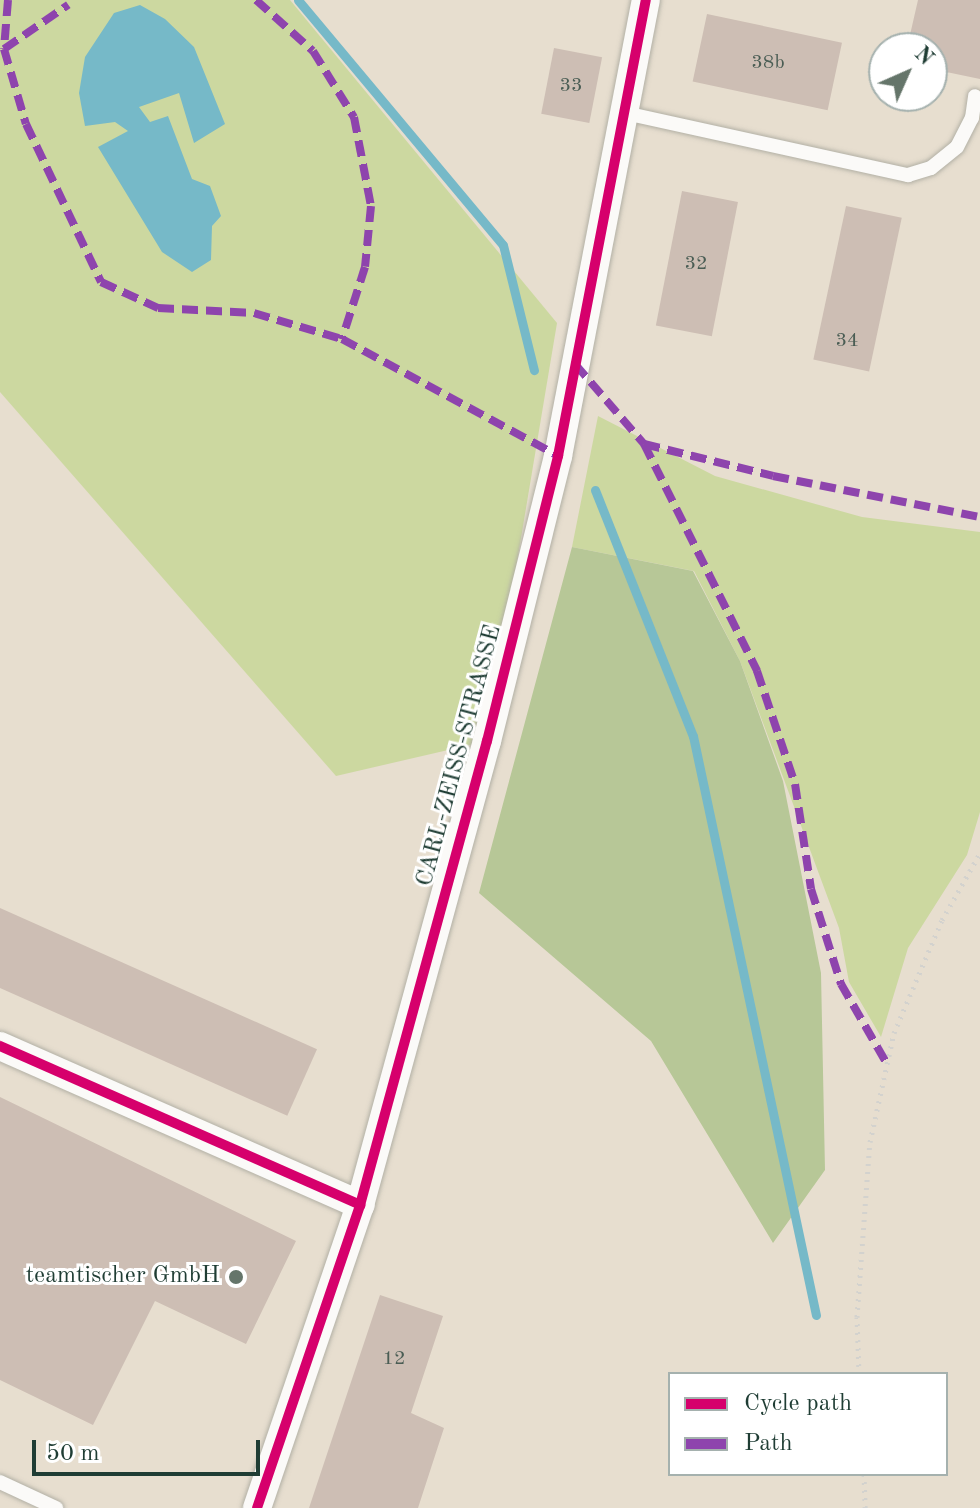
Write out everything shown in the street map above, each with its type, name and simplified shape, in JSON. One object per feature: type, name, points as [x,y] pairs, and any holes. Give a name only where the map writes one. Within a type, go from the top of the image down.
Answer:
[{"type":"street","name":"CARL-ZEISS-STRASSE","points":[[257,1508],[360,1205],[558,456],[646,0]]},
{"type":"street","points":[[0,1046],[360,1205]]},
{"type":"lane","points":[[625,113],[908,175],[931,168],[957,147],[972,118],[975,96]]},
{"type":"lane","points":[[0,1482],[56,1508]]},
{"type":"path","points":[[859,1372],[857,1317],[870,1142],[894,1033],[942,920],[980,853]]},
{"type":"path","points":[[864,1476],[865,1508]]},
{"type":"green space","points":[[0,0],[290,0],[557,323],[487,741],[336,776],[0,392]]},
{"type":"green space","points":[[598,416],[715,476],[862,517],[980,532],[980,812],[967,855],[908,948],[881,1037],[849,982],[839,928],[740,661],[694,571],[572,547]]},
{"type":"green space","points":[[572,547],[693,571],[740,661],[783,781],[821,973],[825,1170],[773,1243],[651,1041],[479,893]]},
{"type":"water","points":[[140,5],[165,19],[194,47],[225,124],[194,143],[179,93],[139,107],[150,122],[168,116],[192,179],[210,186],[221,216],[212,226],[211,260],[192,272],[162,252],[98,147],[128,131],[115,122],[85,126],[79,93],[85,57],[114,13]]},
{"type":"building","points":[[918,0],[980,0],[980,79],[948,72],[948,32],[911,32]]},
{"type":"building","points":[[707,14],[842,43],[828,110],[693,81]]},
{"type":"building","points":[[554,48],[602,57],[589,123],[541,114]]},
{"type":"building","points":[[682,191],[738,202],[712,336],[656,325]]},
{"type":"building","points":[[846,206],[902,218],[869,371],[813,360]]},
{"type":"building","points":[[0,908],[317,1049],[287,1116],[0,988]]},
{"type":"building","points":[[0,1097],[296,1241],[246,1344],[155,1301],[93,1425],[0,1380]]},
{"type":"building","points":[[380,1295],[443,1316],[411,1413],[444,1428],[418,1508],[309,1508]]},
{"type":"waterway","points":[[298,0],[503,245],[534,370]]},
{"type":"waterway","points":[[595,490],[693,736],[816,1315]]},
{"type":"marked path","points":[[8,0],[4,49],[26,124],[101,282],[158,308],[254,313],[342,339]]},
{"type":"marked path","points":[[256,0],[313,51],[354,117],[371,206],[365,267],[342,339],[558,456]]},
{"type":"marked path","points":[[4,49],[68,5]]},
{"type":"marked path","points":[[575,364],[644,444],[773,476],[980,517]]},
{"type":"marked path","points":[[644,444],[757,671],[795,784],[811,889],[841,984],[887,1064]]},
{"type":"cycle path","points":[[257,1508],[360,1205],[487,741],[558,456],[646,0]]},
{"type":"cycle path","points":[[0,1046],[360,1205]]},
{"type":"place","name":"teamtischer GmbH","points":[[236,1277]]}]
